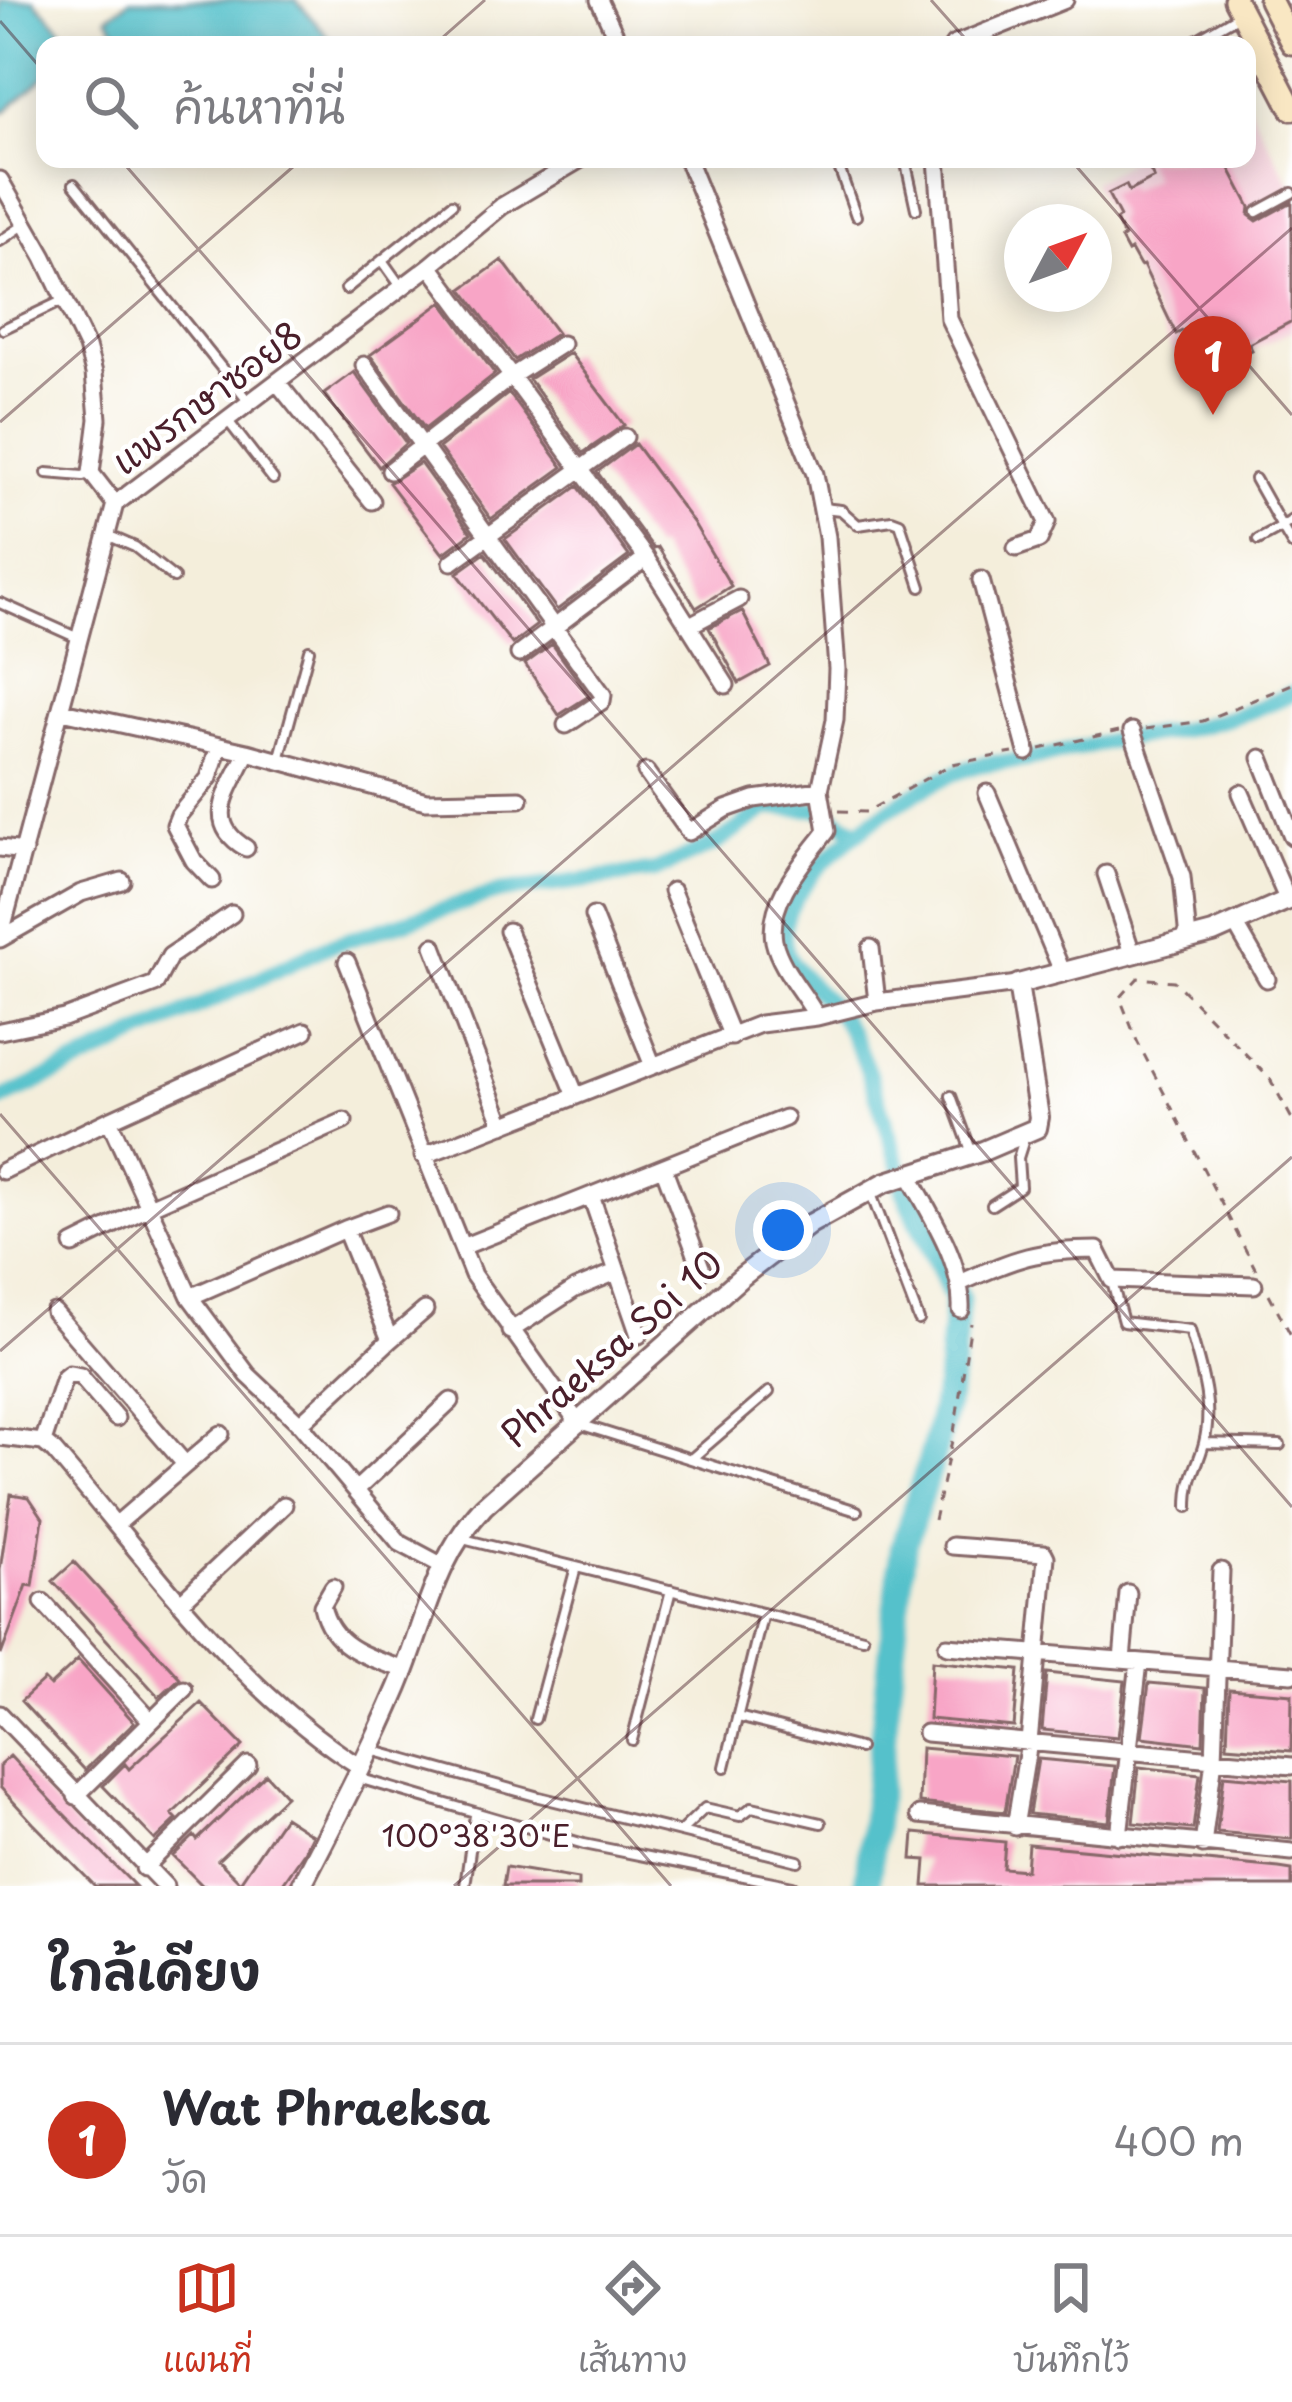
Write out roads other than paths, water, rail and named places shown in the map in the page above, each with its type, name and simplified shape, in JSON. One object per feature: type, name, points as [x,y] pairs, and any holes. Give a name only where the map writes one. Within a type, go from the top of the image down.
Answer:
[{"type":"main road","points":[[1270,0],[1292,43]]},
{"type":"main road","points":[[1239,7],[1248,36]]},
{"type":"main road","points":[[1257,68],[1292,109]]},
{"type":"street","points":[[599,0],[616,36]]},
{"type":"street","points":[[991,36],[1037,6],[1065,0]]},
{"type":"street","name":"แพรกษาซอย8","points":[[0,938],[1,918],[62,711],[115,504],[430,266],[502,206],[566,168]]},
{"type":"street","points":[[691,168],[829,508],[837,670],[827,830],[788,884],[775,920],[774,941],[785,967],[821,1016]]},
{"type":"street","points":[[938,168],[949,319],[1047,522],[1039,540],[1016,548]]},
{"type":"street","points":[[0,179],[4,198],[25,224],[65,300],[94,373],[98,419],[91,473],[115,504]]},
{"type":"street","points":[[430,266],[646,559],[726,685]]},
{"type":"street","points":[[390,471],[512,376],[562,344]]},
{"type":"street","points":[[364,365],[604,697],[566,725]]},
{"type":"street","points":[[277,382],[372,501]]},
{"type":"street","points":[[452,562],[625,437]]},
{"type":"street","points":[[520,654],[646,559]]},
{"type":"street","points":[[981,580],[1028,752]]},
{"type":"street","points":[[690,626],[739,599]]},
{"type":"street","points":[[62,711],[247,752],[426,801],[520,799]]},
{"type":"street","points":[[1132,730],[1181,878],[1188,940]]},
{"type":"street","points":[[212,880],[187,850],[175,825],[209,778],[219,746]]},
{"type":"street","points":[[246,848],[230,839],[221,808],[247,752]]},
{"type":"street","points":[[1261,758],[1292,836]]},
{"type":"street","points":[[646,772],[689,832],[726,809],[754,799],[825,806]]},
{"type":"street","points":[[987,793],[1061,971]]},
{"type":"street","points":[[424,1156],[774,1021],[1018,984],[1236,925],[1290,899],[1240,793]]},
{"type":"street","points":[[0,848],[23,851]]},
{"type":"street","points":[[1106,874],[1132,953]]},
{"type":"street","points":[[0,938],[81,893],[122,881]]},
{"type":"street","points":[[673,891],[732,1037]]},
{"type":"street","points":[[0,1031],[64,1018],[155,984],[170,956],[232,914]]},
{"type":"street","points":[[593,916],[653,1066]]},
{"type":"street","points":[[1236,925],[1267,980]]},
{"type":"street","points":[[508,931],[576,1096]]},
{"type":"street","points":[[434,946],[503,1125]]},
{"type":"street","points":[[870,1003],[871,948]]},
{"type":"street","points":[[347,962],[473,1275],[579,1424]]},
{"type":"street","points":[[1018,984],[1039,1117],[1036,1128],[1025,1134]]},
{"type":"street","points":[[3,1171],[305,1031]]},
{"type":"street","points":[[462,1247],[785,1118]]},
{"type":"street","points":[[109,1120],[190,1297],[248,1375],[300,1424],[400,1543],[443,1566]]},
{"type":"street","points":[[73,1245],[344,1121]]},
{"type":"street","name":"Phraeksa Soi 10","points":[[301,1886],[363,1765],[424,1605],[458,1537],[484,1506],[740,1278],[810,1224],[869,1189],[1025,1134]]},
{"type":"street","points":[[664,1169],[702,1270]]},
{"type":"street","points":[[909,1175],[964,1281],[961,1310]]},
{"type":"street","points":[[591,1196],[639,1335]]},
{"type":"street","points":[[190,1297],[388,1213]]},
{"type":"street","points":[[345,1229],[390,1340]]},
{"type":"street","points":[[964,1281],[1017,1257],[1047,1250],[1096,1250],[1112,1280],[1254,1285]]},
{"type":"street","points":[[510,1331],[575,1289],[616,1272]]},
{"type":"street","points":[[300,1424],[425,1310]]},
{"type":"street","points":[[54,1312],[185,1464]]},
{"type":"street","points":[[43,1442],[69,1374],[84,1380],[116,1418]]},
{"type":"street","points":[[357,1490],[451,1401]]},
{"type":"street","points":[[117,1524],[221,1434]]},
{"type":"street","points":[[0,1437],[43,1442],[181,1602],[297,1723],[363,1765]]},
{"type":"street","points":[[181,1602],[284,1505]]},
{"type":"street","points":[[952,1546],[1044,1553],[1029,1742],[1015,1827]]},
{"type":"street","points":[[1203,1845],[1214,1759],[1221,1571]]},
{"type":"street","points":[[333,1588],[322,1606],[335,1636],[369,1658],[403,1669]]},
{"type":"street","points":[[1120,1836],[1132,1751],[1128,1593]]},
{"type":"street","points":[[43,1602],[151,1721]]},
{"type":"street","points":[[947,1646],[1292,1674]]},
{"type":"street","points":[[76,1796],[184,1689]]},
{"type":"street","points":[[0,1714],[165,1886]]},
{"type":"street","points":[[926,1733],[1292,1766]]},
{"type":"street","points":[[144,1868],[248,1765]]},
{"type":"street","points":[[919,1815],[1292,1852]]},
{"type":"lane","points":[[1199,36],[1239,7]]},
{"type":"lane","points":[[839,168],[856,216]]},
{"type":"lane","points":[[906,168],[916,209]]},
{"type":"lane","points":[[74,184],[249,403]]},
{"type":"lane","points":[[1257,212],[1292,194]]},
{"type":"lane","points":[[346,289],[452,204]]},
{"type":"lane","points":[[0,241],[25,224]]},
{"type":"lane","points":[[382,260],[402,287]]},
{"type":"lane","points":[[3,329],[65,300]]},
{"type":"lane","points":[[228,420],[273,479]]},
{"type":"lane","points":[[47,473],[91,473]]},
{"type":"lane","points":[[1256,479],[1292,544]]},
{"type":"lane","points":[[829,508],[856,524],[900,523],[922,587]]},
{"type":"lane","points":[[1258,540],[1292,520]]},
{"type":"lane","points":[[106,534],[135,547],[174,578]]},
{"type":"lane","points":[[0,603],[79,638]]},
{"type":"lane","points":[[279,762],[309,650]]},
{"type":"lane","points":[[950,1096],[973,1154]]},
{"type":"lane","points":[[992,1204],[1020,1187],[1018,1159],[1025,1134]]},
{"type":"lane","points":[[869,1189],[919,1320]]},
{"type":"lane","points":[[1112,1280],[1124,1322],[1190,1330],[1208,1399],[1204,1443],[1188,1480],[1188,1507]]},
{"type":"lane","points":[[690,1460],[769,1392]]},
{"type":"lane","points":[[579,1424],[857,1511]]},
{"type":"lane","points":[[1204,1443],[1280,1444]]},
{"type":"lane","points":[[458,1537],[863,1638]]},
{"type":"lane","points":[[535,1719],[576,1567]]},
{"type":"lane","points":[[632,1740],[671,1590]]},
{"type":"lane","points":[[725,1767],[763,1613]]},
{"type":"lane","points":[[738,1717],[860,1748]]},
{"type":"lane","points":[[363,1765],[475,1815],[584,1844],[793,1886]]},
{"type":"lane","points":[[363,1765],[798,1861]]},
{"type":"lane","points":[[680,1832],[705,1808],[740,1816],[752,1808],[821,1823]]},
{"type":"lane","points":[[465,1886],[475,1815]]},
{"type":"water","points":[[0,0],[34,0],[68,36],[36,36],[36,84],[5,112],[0,110]]},
{"type":"water","points":[[130,0],[296,0],[327,36],[121,36],[107,17]]},
{"type":"waterway","points":[[899,1164],[852,1035],[786,950],[788,913],[803,886],[855,834],[887,811],[978,765],[1206,724],[1292,693]]},
{"type":"waterway","points":[[0,1100],[328,946],[498,892],[655,871],[717,843],[768,808],[820,809],[857,831]]},
{"type":"waterway","points":[[867,1886],[903,1548],[949,1384],[957,1299],[908,1189]]},
{"type":"place","name":"Wat Phraeksa","points":[[1213,415]]}]
